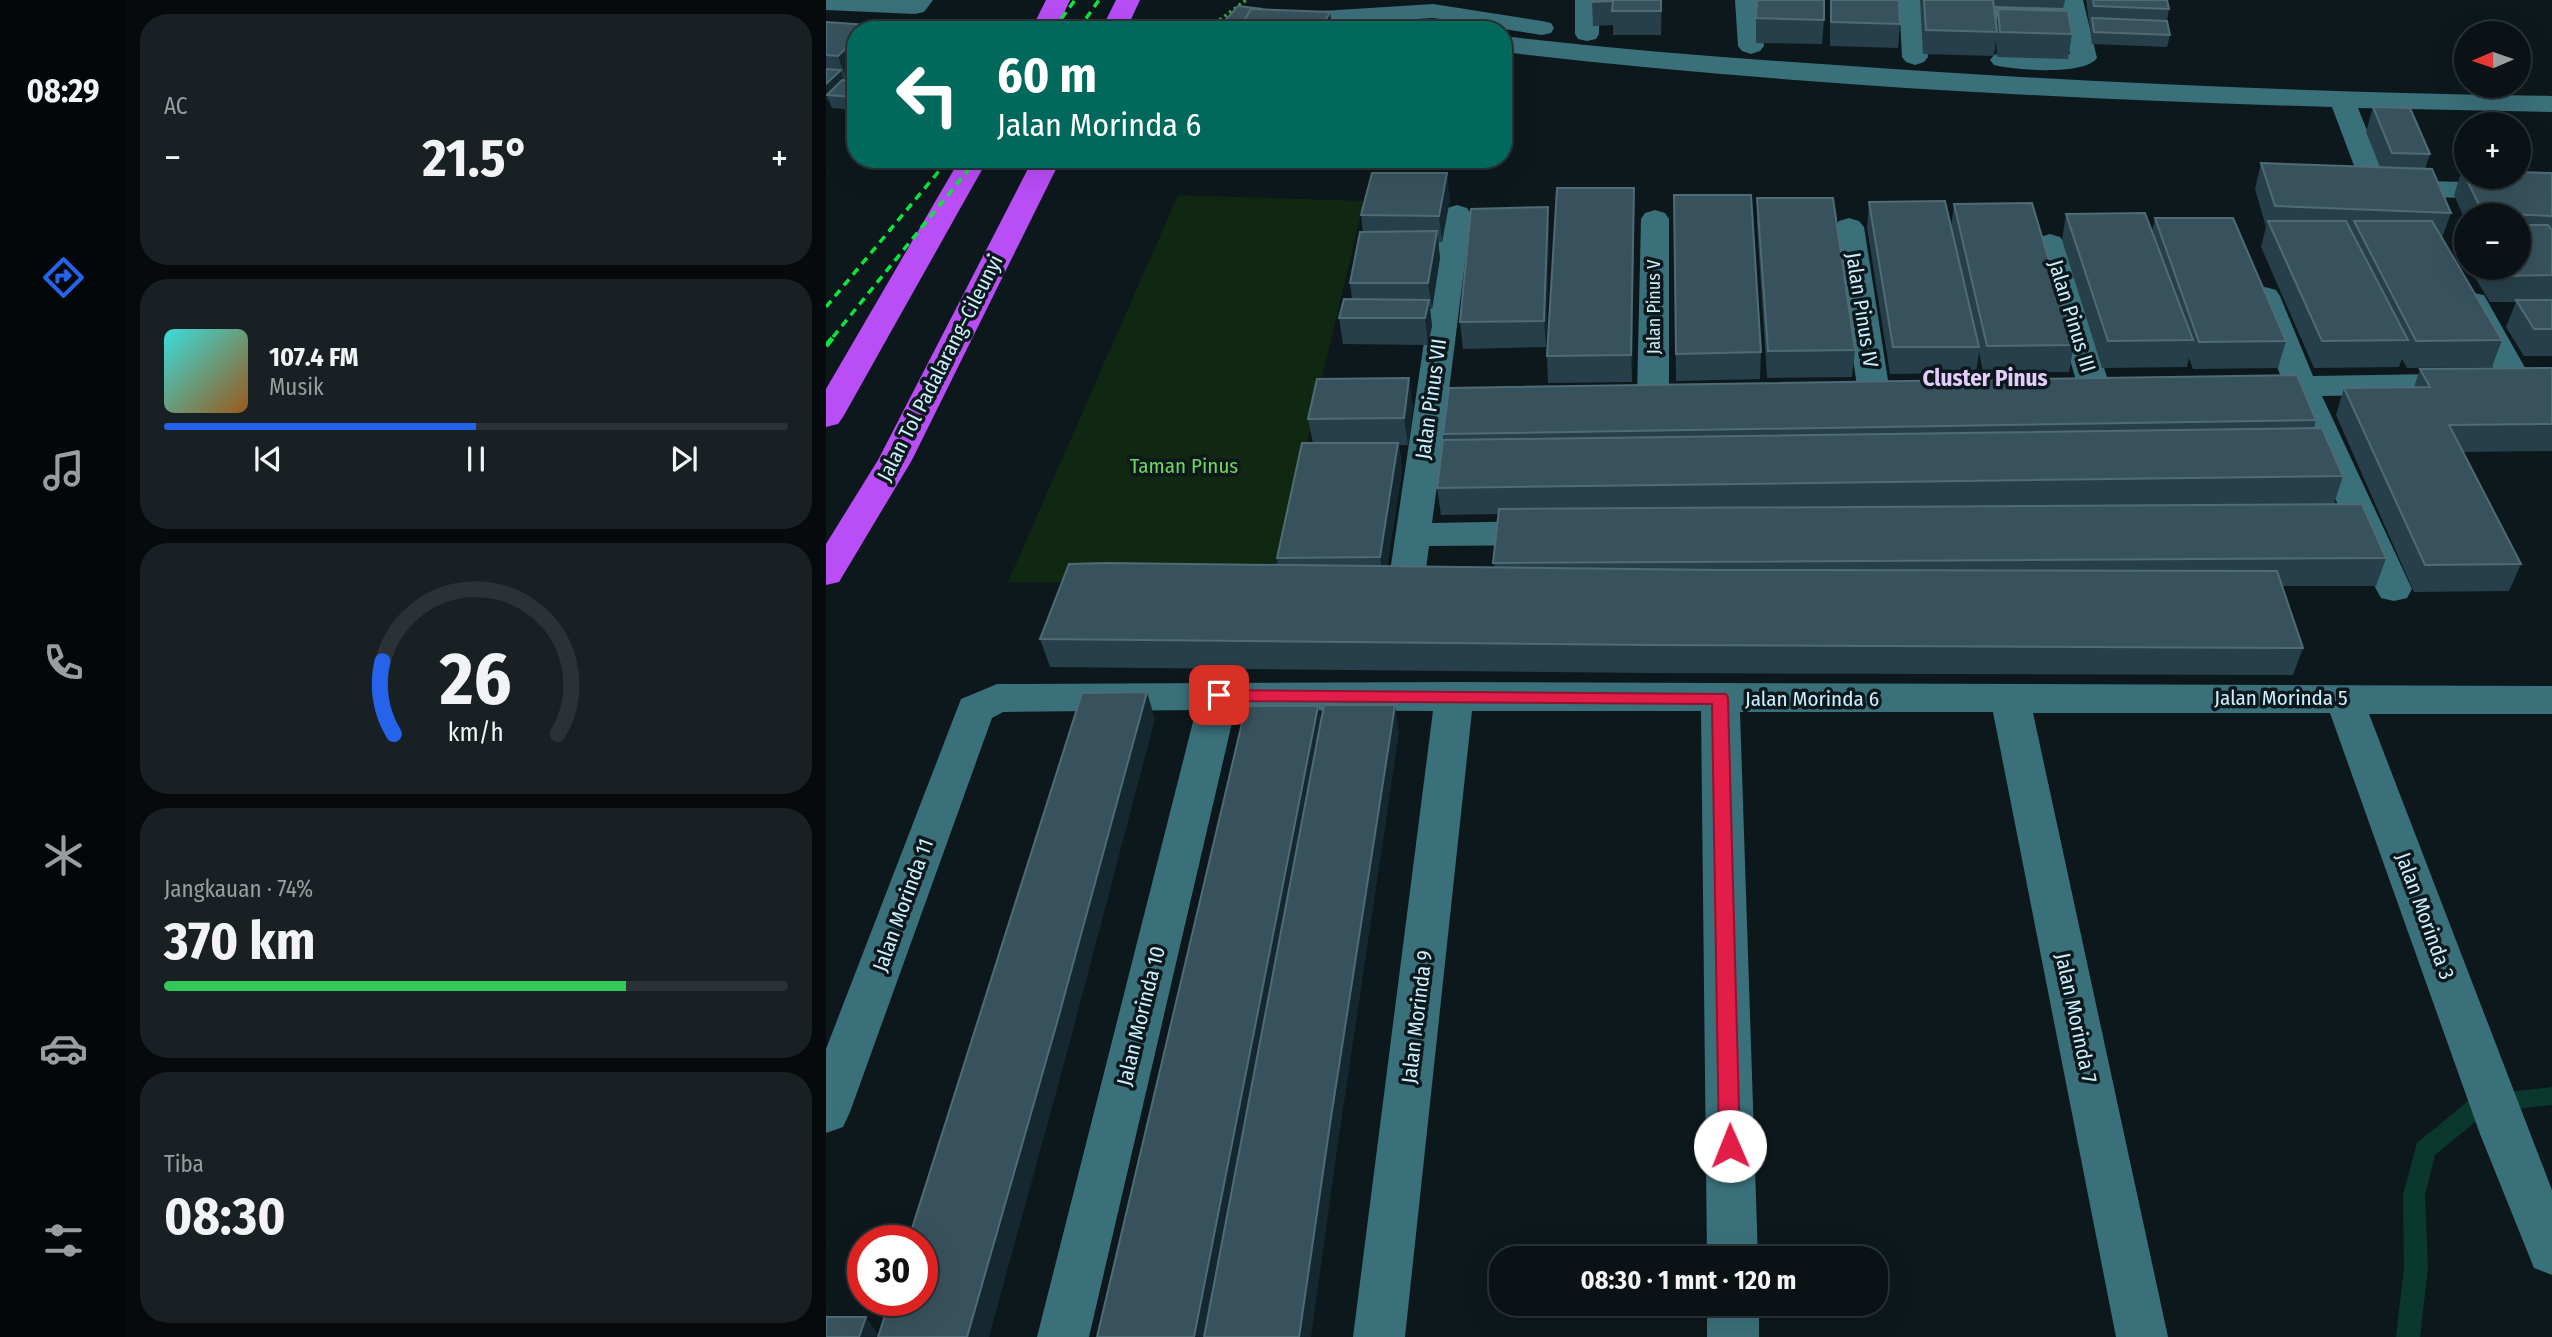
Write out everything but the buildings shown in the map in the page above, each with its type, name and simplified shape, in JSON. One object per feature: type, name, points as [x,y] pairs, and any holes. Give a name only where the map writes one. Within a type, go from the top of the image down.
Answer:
[{"type":"highway","points":[[1048,21],[1058,0]]},
{"type":"highway","points":[[1118,21],[1128,0]]},
{"type":"highway","points":[[826,417],[969,168]]},
{"type":"highway","name":"Jalan Tol Padalarang–Cileunyi","points":[[826,573],[894,460],[1042,168]]},
{"type":"street","points":[[1301,0],[1322,18],[1336,21]]},
{"type":"street","points":[[1587,0],[1587,34]]},
{"type":"street","points":[[1747,0],[1751,46]]},
{"type":"street","points":[[1911,0],[1915,57]]},
{"type":"street","points":[[1512,23],[1587,34],[1751,46],[1915,57],[2080,61],[2085,56],[2071,0]]},
{"type":"street","points":[[826,26],[837,4],[918,4]]},
{"type":"street","points":[[1322,18],[1433,11],[1500,21]]},
{"type":"street","points":[[1512,45],[1624,59],[2011,85],[2454,122]]},
{"type":"street","points":[[2211,119],[2552,104]]},
{"type":"street","points":[[2346,111],[2362,187],[2529,192]]},
{"type":"street","name":"Jalan Pinus VII","points":[[1406,585],[1457,214]]},
{"type":"street","name":"Jalan Pinus V","points":[[1653,396],[1655,219]]},
{"type":"street","name":"Jalan Pinus IV","points":[[1849,227],[1874,393]]},
{"type":"street","name":"Jalan Pinus III","points":[[2050,243],[2095,389]]},
{"type":"street","points":[[2254,271],[2301,386],[2347,519],[2394,589]]},
{"type":"street","points":[[2461,280],[2518,383]]},
{"type":"street","points":[[2218,387],[2552,382]]},
{"type":"street","points":[[1431,400],[1528,398]]},
{"type":"street","points":[[1413,535],[1580,532]]},
{"type":"street","name":"Jalan Morinda 6","points":[[985,702],[997,698],[1219,695],[2010,699]]},
{"type":"street","name":"Jalan Morinda 10","points":[[1063,1337],[1219,695]]},
{"type":"street","name":"Jalan Morinda 9","points":[[1379,1337],[1454,696]]},
{"type":"street","points":[[1720,698],[1732,1246]]},
{"type":"street","name":"Jalan Morinda 3","points":[[2344,698],[2504,1134],[2552,1251]]},
{"type":"street","name":"Jalan Morinda 5","points":[[2010,699],[2552,700]]},
{"type":"street","name":"Jalan Morinda 7","points":[[2010,699],[2142,1337]]},
{"type":"street","name":"Jalan Morinda 11","points":[[826,1112],[975,709],[985,702]]},
{"type":"street","points":[[1733,1316],[1733,1337]]},
{"type":"path","points":[[1218,21],[1246,0]]},
{"type":"green space","name":"Taman Pinus","points":[[1178,195],[1364,201],[1273,585],[1008,582]]},
{"type":"waterway","points":[[2408,1337],[2416,1268],[2414,1195],[2425,1150],[2482,1103],[2552,1096]]},
{"type":"railway","points":[[1060,21],[1075,0]]},
{"type":"railway","points":[[1084,21],[1099,0]]},
{"type":"railway","points":[[826,307],[942,168]]},
{"type":"railway","points":[[833,337],[970,168]]},
{"type":"railway","points":[[826,346],[835,335]]},
{"type":"district","name":"Cluster Pinus","points":[[1985,378]]},
{"type":"route","points":[[1219,695],[1720,698],[1730,1146]]}]
